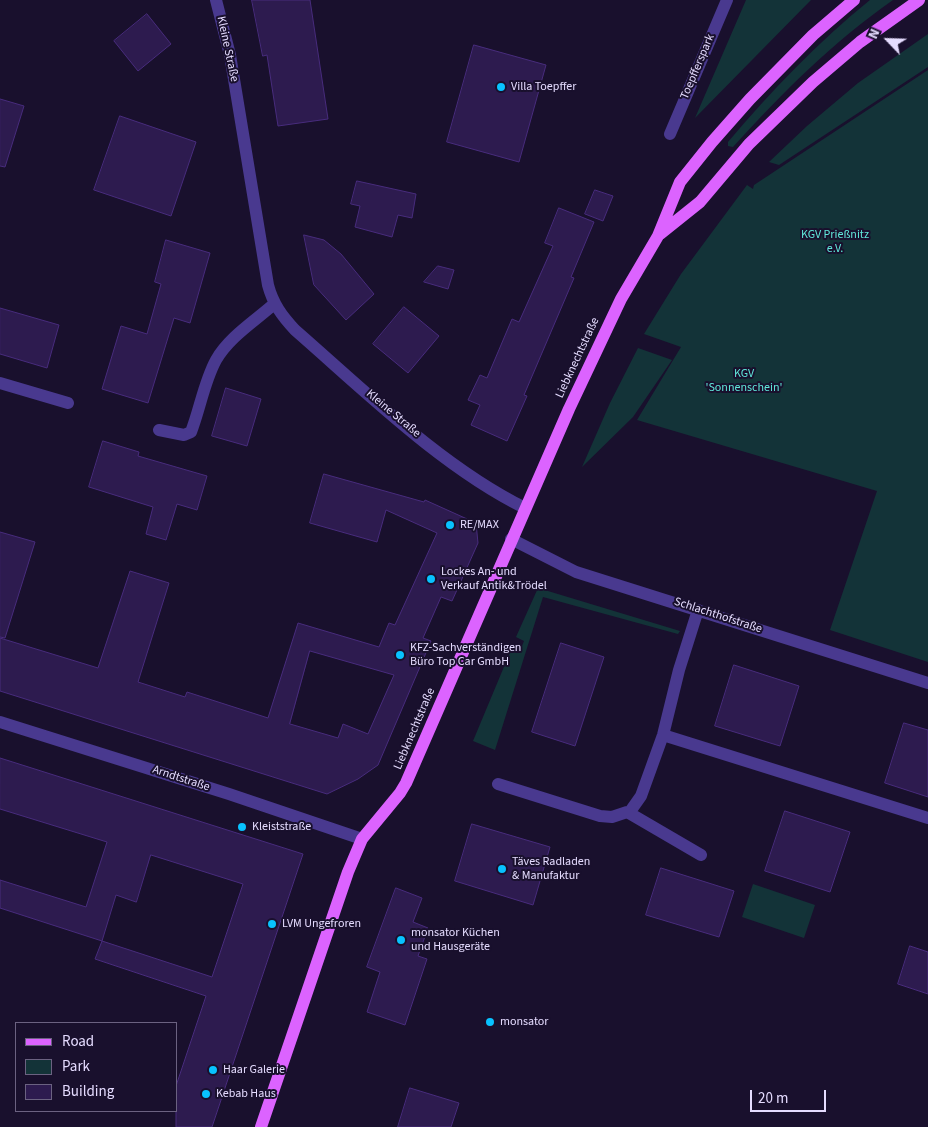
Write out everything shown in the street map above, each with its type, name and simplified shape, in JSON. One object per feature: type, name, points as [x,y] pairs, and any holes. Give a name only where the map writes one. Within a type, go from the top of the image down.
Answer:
[{"type":"main road","name":"Liebknechtstraße","points":[[261,1127],[340,895],[362,839],[406,783],[511,539],[588,369],[621,299],[658,236],[680,182],[750,99],[792,56],[854,0]]},
{"type":"main road","name":"Liebknechtstraße","points":[[658,236],[700,202],[749,144],[813,82],[860,42],[919,0]]},
{"type":"street","name":"Kleine Straße","points":[[216,0],[230,55],[268,286],[274,304],[295,330],[439,452],[501,497],[525,508]]},
{"type":"street","name":"Toepfferspark","points":[[670,134],[727,0]]},
{"type":"street","points":[[159,430],[184,435],[191,432],[212,368],[218,356],[274,304]]},
{"type":"street","points":[[0,383],[68,403]]},
{"type":"street","name":"Schlachthofstraße","points":[[511,539],[576,572],[928,684]]},
{"type":"street","points":[[628,813],[644,788],[663,735],[679,670],[698,610]]},
{"type":"street","name":"Arndtstraße","points":[[0,722],[362,839]]},
{"type":"street","points":[[663,735],[928,818]]},
{"type":"street","points":[[498,784],[600,816],[612,817],[627,812],[701,855]]},
{"type":"green space","points":[[746,0],[811,0],[695,118]]},
{"type":"green space","points":[[870,0],[893,0],[829,51],[770,107],[733,147],[728,146],[728,142],[778,86],[832,33]]},
{"type":"green space","points":[[928,34],[928,67],[779,165],[769,162],[807,126],[858,83]]},
{"type":"green space","points":[[928,70],[928,662],[830,630],[877,491],[637,420],[681,347],[644,334],[681,274],[747,185],[753,189],[754,185]]},
{"type":"green space","points":[[638,348],[672,360],[633,417],[582,467],[610,403]]},
{"type":"green space","points":[[538,588],[680,631],[678,634],[543,597],[495,750],[473,741],[511,650],[520,651],[524,641],[516,637]]},
{"type":"green space","points":[[753,884],[815,905],[804,938],[742,917]]},
{"type":"building","points":[[252,0],[310,0],[328,119],[278,126],[267,55],[263,56]]},
{"type":"building","points":[[147,14],[171,44],[138,71],[114,41]]},
{"type":"building","name":"Villa Toepffer","points":[[474,45],[546,65],[519,162],[447,142]]},
{"type":"building","points":[[0,99],[24,106],[5,167],[0,166]]},
{"type":"building","points":[[120,116],[196,142],[171,216],[94,190]]},
{"type":"building","points":[[357,181],[416,194],[412,218],[398,215],[392,237],[355,227],[360,206],[351,204]]},
{"type":"building","points":[[595,190],[613,196],[603,221],[585,214]]},
{"type":"building","points":[[559,208],[594,222],[571,277],[574,278],[524,395],[527,396],[507,441],[471,425],[480,405],[468,400],[480,375],[487,378],[512,319],[519,322],[553,246],[545,243]]},
{"type":"building","points":[[304,235],[324,240],[341,254],[374,294],[346,320],[314,285]]},
{"type":"building","points":[[166,240],[210,253],[190,323],[174,318],[148,403],[102,389],[121,326],[147,334],[161,284],[155,282]]},
{"type":"building","points":[[438,266],[454,270],[448,289],[424,282]]},
{"type":"building","points":[[404,307],[439,336],[408,373],[373,344]]},
{"type":"building","points":[[0,308],[59,325],[47,368],[0,354]]},
{"type":"building","points":[[226,388],[261,399],[247,446],[212,436]]},
{"type":"building","points":[[103,441],[139,452],[138,456],[207,476],[197,510],[177,504],[166,540],[146,534],[153,507],[89,487]]},
{"type":"building","points":[[324,474],[424,502],[425,500],[476,523],[478,543],[452,601],[441,597],[423,638],[431,641],[378,765],[358,779],[327,794],[0,691],[0,638],[98,668],[130,571],[169,583],[138,682],[185,697],[187,692],[268,718],[298,623],[379,647],[389,623],[395,625],[437,533],[386,510],[377,542],[310,523]],"holes":[[[310,651],[394,675],[368,734],[343,724],[338,738],[290,724]]]},
{"type":"building","points":[[0,532],[35,542],[5,638],[0,637]]},
{"type":"building","points":[[561,643],[604,657],[575,746],[532,732]]},
{"type":"building","points":[[734,665],[799,686],[780,746],[715,726]]},
{"type":"building","points":[[904,723],[928,730],[928,797],[885,783]]},
{"type":"building","points":[[0,758],[303,854],[212,1127],[176,1127],[178,1080],[206,996],[95,959],[102,941],[0,908],[0,880],[86,907],[107,842],[0,809]],"holes":[[[151,855],[243,884],[212,977],[102,941],[116,895],[136,902]]]},
{"type":"building","points":[[785,811],[850,832],[830,892],[765,871]]},
{"type":"building","points":[[472,824],[550,847],[533,905],[455,881]]},
{"type":"building","points":[[661,868],[734,891],[719,937],[646,915]]},
{"type":"building","points":[[396,888],[422,898],[413,922],[428,928],[418,956],[427,959],[405,1025],[367,1012],[380,972],[367,967]]},
{"type":"building","points":[[910,946],[928,952],[928,994],[898,984]]},
{"type":"building","points":[[410,1088],[459,1103],[451,1127],[398,1127]]},
{"type":"place","name":"Villa Toepffer","points":[[501,87]]},
{"type":"place","name":"RE/MAX","points":[[450,525]]},
{"type":"place","name":"Lockes An- und Verkauf Antik&Trödel","points":[[431,579]]},
{"type":"place","name":"KFZ-Sachverständigen Büro Top Car GmbH","points":[[400,655]]},
{"type":"place","name":"Kleiststraße","points":[[242,827]]},
{"type":"place","name":"Täves Radladen & Manufaktur","points":[[502,869]]},
{"type":"place","name":"LVM Ungefroren","points":[[272,924]]},
{"type":"place","name":"monsator Küchen und Hausgeräte","points":[[401,940]]},
{"type":"place","name":"monsator","points":[[490,1022]]},
{"type":"place","name":"Haar Galerie","points":[[213,1070]]},
{"type":"place","name":"Kebab Haus","points":[[206,1094]]},
{"type":"park label","name":"KGV Prießnitz e.V.","points":[[835,242]]},
{"type":"park label","name":"KGV 'Sonnenschein'","points":[[744,381]]}]
